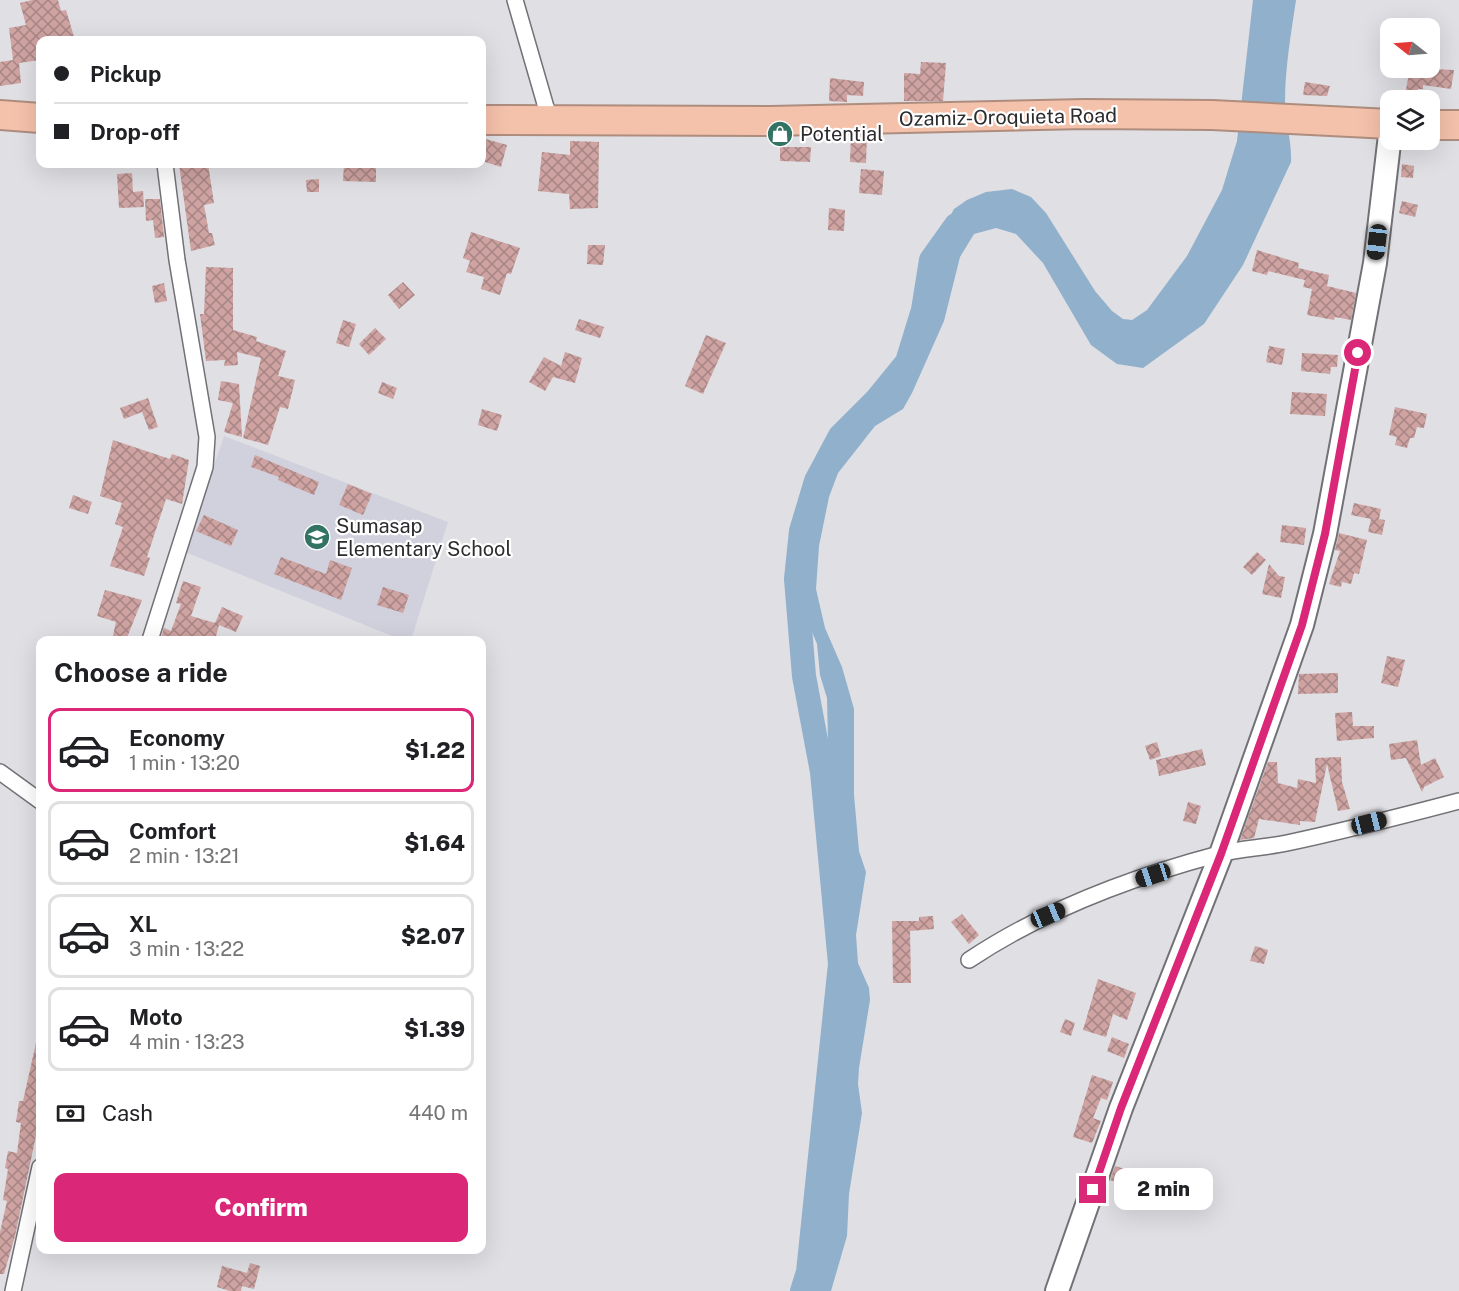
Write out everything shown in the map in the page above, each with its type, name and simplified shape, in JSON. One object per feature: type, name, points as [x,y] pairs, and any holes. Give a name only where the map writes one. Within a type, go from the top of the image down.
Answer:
[{"type":"highway","name":"Ozamiz-Oroquieta Road","points":[[486,120],[770,121],[1085,114],[1212,115],[1380,124]]},
{"type":"highway","points":[[0,115],[36,118]]},
{"type":"highway","points":[[1440,125],[1459,125]]},
{"type":"street","points":[[515,0],[550,121]]},
{"type":"street","points":[[1057,1291],[1121,1108],[1221,854],[1302,625],[1325,534],[1375,262],[1388,150]]},
{"type":"street","points":[[151,636],[205,467],[207,437],[177,260],[166,168]]},
{"type":"street","points":[[0,772],[36,798]]},
{"type":"street","points":[[969,960],[997,941],[1048,915],[1105,891],[1221,854],[1286,843],[1459,801]]},
{"type":"street","points":[[13,1291],[36,1185]]},
{"type":"shaded area","name":"Sumasap Elementary School","points":[[224,436],[448,522],[412,636],[392,636],[185,552]]},
{"type":"water","points":[[1253,0],[1296,0],[1285,89],[1291,162],[1243,265],[1204,324],[1143,368],[1117,364],[1091,345],[1043,263],[1016,234],[996,228],[974,234],[960,257],[944,321],[912,393],[903,409],[875,426],[838,473],[829,497],[819,546],[816,589],[825,628],[842,667],[854,709],[854,795],[859,851],[866,872],[856,935],[858,963],[869,988],[870,1000],[859,1068],[858,1084],[862,1113],[849,1194],[847,1236],[831,1291],[806,1291],[821,1226],[831,1150],[843,946],[830,820],[827,698],[820,675],[817,644],[810,627],[801,581],[805,540],[816,495],[843,443],[864,418],[893,392],[910,369],[928,302],[940,235],[954,209],[967,200],[986,192],[1012,189],[1031,197],[1046,213],[1095,291],[1112,311],[1123,319],[1132,320],[1147,310],[1187,256],[1222,190],[1237,141]]},
{"type":"building","points":[[32,0],[58,0],[61,11],[66,10],[74,36],[36,36],[36,61],[19,63],[21,83],[0,86],[0,62],[13,60],[9,28],[26,25],[20,3]]},
{"type":"building","points":[[921,62],[946,63],[943,101],[904,101],[904,73],[920,74]]},
{"type":"building","points":[[1440,69],[1454,70],[1451,89],[1423,85],[1423,89],[1406,90],[1408,78],[1440,78]]},
{"type":"building","points":[[830,78],[864,82],[863,96],[847,95],[847,102],[829,101]]},
{"type":"building","points":[[1305,82],[1330,86],[1327,96],[1303,95]]},
{"type":"building","points":[[867,135],[866,163],[850,162],[851,136]]},
{"type":"building","points":[[486,139],[507,145],[501,167],[486,162]]},
{"type":"building","points":[[570,141],[599,142],[598,208],[570,209],[569,194],[538,191],[542,152],[570,155]]},
{"type":"building","points":[[780,147],[811,147],[810,162],[780,161]]},
{"type":"building","points":[[1402,164],[1414,166],[1413,178],[1401,177]]},
{"type":"building","points":[[180,168],[209,168],[214,203],[204,205],[209,233],[212,233],[215,245],[191,251]]},
{"type":"building","points":[[344,168],[376,168],[376,182],[343,181]]},
{"type":"building","points":[[861,169],[884,171],[882,195],[859,193]]},
{"type":"building","points":[[132,173],[133,192],[143,191],[144,207],[119,208],[117,174]]},
{"type":"building","points":[[319,179],[319,192],[307,192],[306,180]]},
{"type":"building","points":[[145,199],[160,199],[164,237],[155,238],[153,220],[146,221]]},
{"type":"building","points":[[1402,201],[1418,205],[1415,217],[1399,213]]},
{"type":"building","points":[[829,208],[845,210],[844,231],[828,230]]},
{"type":"building","points":[[471,232],[520,248],[511,274],[507,273],[500,295],[481,289],[484,277],[466,272],[470,261],[463,258]]},
{"type":"building","points":[[588,245],[605,245],[603,265],[587,264]]},
{"type":"building","points":[[1257,250],[1299,263],[1298,268],[1329,275],[1327,286],[1356,293],[1351,320],[1335,317],[1334,320],[1307,315],[1312,289],[1303,287],[1305,280],[1268,271],[1267,275],[1252,271]]},
{"type":"building","points":[[206,267],[233,268],[233,330],[257,337],[256,341],[286,351],[278,376],[295,380],[288,409],[280,407],[268,445],[243,438],[261,358],[237,352],[238,365],[224,366],[225,360],[206,361],[200,314],[204,314]]},
{"type":"building","points":[[403,282],[415,295],[399,309],[388,295]]},
{"type":"building","points":[[164,283],[167,301],[155,303],[152,286]]},
{"type":"building","points":[[579,319],[604,327],[600,338],[575,330]]},
{"type":"building","points":[[343,320],[356,324],[349,347],[336,343]]},
{"type":"building","points":[[375,328],[386,339],[369,355],[359,344]]},
{"type":"building","points":[[706,335],[726,343],[703,394],[685,386]]},
{"type":"building","points":[[1269,346],[1285,349],[1282,365],[1266,362]]},
{"type":"building","points":[[565,352],[582,358],[575,383],[553,377],[545,391],[529,382],[544,357],[561,366]]},
{"type":"building","points":[[1302,353],[1338,355],[1337,367],[1331,367],[1330,374],[1301,371]]},
{"type":"building","points":[[221,381],[239,384],[242,437],[224,432],[233,403],[218,400]]},
{"type":"building","points":[[382,382],[397,388],[393,399],[378,393]]},
{"type":"building","points":[[1292,392],[1327,394],[1325,416],[1290,414]]},
{"type":"building","points":[[148,398],[158,427],[149,430],[142,412],[124,419],[120,408]]},
{"type":"building","points":[[1395,407],[1427,414],[1424,428],[1417,427],[1414,438],[1410,438],[1407,448],[1395,445],[1397,437],[1389,435]]},
{"type":"building","points":[[482,409],[502,415],[497,431],[478,425]]},
{"type":"building","points":[[113,440],[170,459],[172,454],[189,460],[182,504],[166,499],[147,557],[150,558],[144,576],[110,566],[123,527],[115,524],[122,503],[100,496]]},
{"type":"building","points":[[255,455],[319,482],[314,495],[278,480],[279,477],[251,467]]},
{"type":"building","points":[[348,484],[372,494],[363,515],[339,505]]},
{"type":"building","points":[[73,495],[92,502],[88,514],[69,508]]},
{"type":"building","points":[[1354,503],[1381,509],[1379,519],[1385,520],[1382,535],[1368,532],[1371,519],[1351,515]]},
{"type":"building","points":[[204,515],[238,530],[231,546],[196,531]]},
{"type":"building","points":[[1282,525],[1306,528],[1304,545],[1280,542]]},
{"type":"building","points":[[1339,533],[1367,540],[1359,574],[1354,573],[1351,584],[1342,582],[1341,587],[1329,584],[1340,551],[1335,550]]},
{"type":"building","points":[[1257,552],[1266,560],[1252,575],[1243,567]]},
{"type":"building","points":[[281,557],[326,574],[330,560],[352,568],[341,600],[274,574]]},
{"type":"building","points":[[1269,564],[1279,576],[1285,577],[1281,598],[1262,594]]},
{"type":"building","points":[[183,581],[201,587],[191,616],[215,623],[222,607],[243,616],[236,632],[219,625],[216,636],[161,636],[164,628],[171,631],[181,604],[176,603]]},
{"type":"building","points":[[383,587],[409,595],[403,613],[377,605]]},
{"type":"building","points":[[105,590],[142,600],[128,636],[113,636],[116,622],[97,616]]},
{"type":"building","points":[[1387,656],[1405,660],[1398,687],[1381,683]]},
{"type":"building","points":[[1338,673],[1338,693],[1298,694],[1299,674]]},
{"type":"building","points":[[1352,712],[1353,726],[1374,726],[1374,738],[1337,741],[1335,713]]},
{"type":"building","points":[[1417,740],[1421,765],[1435,758],[1444,777],[1424,787],[1422,792],[1406,758],[1391,760],[1389,744]]},
{"type":"building","points":[[1157,742],[1161,756],[1150,760],[1145,746]]},
{"type":"building","points":[[1202,749],[1206,765],[1159,776],[1156,760]]},
{"type":"building","points":[[1341,757],[1342,782],[1350,809],[1338,811],[1327,764],[1315,822],[1300,821],[1300,825],[1259,819],[1254,838],[1240,840],[1268,762],[1277,762],[1278,783],[1297,788],[1298,779],[1316,783],[1315,758]]},
{"type":"building","points":[[1188,802],[1201,806],[1196,824],[1183,821]]},
{"type":"building","points":[[962,914],[979,935],[969,944],[951,922]]},
{"type":"building","points":[[933,916],[934,929],[910,931],[911,983],[893,983],[892,921],[919,921],[919,917]]},
{"type":"building","points":[[1255,946],[1268,950],[1264,964],[1250,961]]},
{"type":"building","points":[[1098,979],[1136,993],[1127,1020],[1113,1014],[1106,1037],[1083,1030]]},
{"type":"building","points":[[1065,1019],[1075,1023],[1071,1036],[1060,1032]]},
{"type":"building","points":[[1112,1037],[1129,1044],[1124,1058],[1107,1051]]},
{"type":"building","points":[[36,1043],[36,1135],[15,1236],[4,1274],[0,1274],[0,1232],[7,1201],[3,1200],[8,1169],[5,1168],[8,1151],[17,1153],[21,1123],[16,1122],[19,1101],[23,1101]]},
{"type":"building","points":[[1092,1075],[1113,1082],[1107,1100],[1101,1098],[1093,1118],[1101,1121],[1092,1143],[1073,1137]]},
{"type":"building","points":[[1115,1166],[1125,1169],[1120,1184],[1110,1180]]},
{"type":"building","points":[[250,1263],[260,1266],[254,1289],[242,1286],[241,1291],[230,1291],[217,1287],[222,1266],[247,1273]]},
{"type":"waterway","points":[[802,1291],[808,1272],[840,964],[822,772],[804,676],[796,579],[801,531],[816,481],[840,436],[876,400],[907,362],[923,310],[931,260],[956,225]]},
{"type":"place","name":"Potential","points":[[780,134]]},
{"type":"place","name":"Sumasap Elementary School","points":[[317,537]]},
{"type":"route","points":[[1093,1190],[1121,1108],[1221,854],[1302,625],[1325,534],[1358,353]]}]
